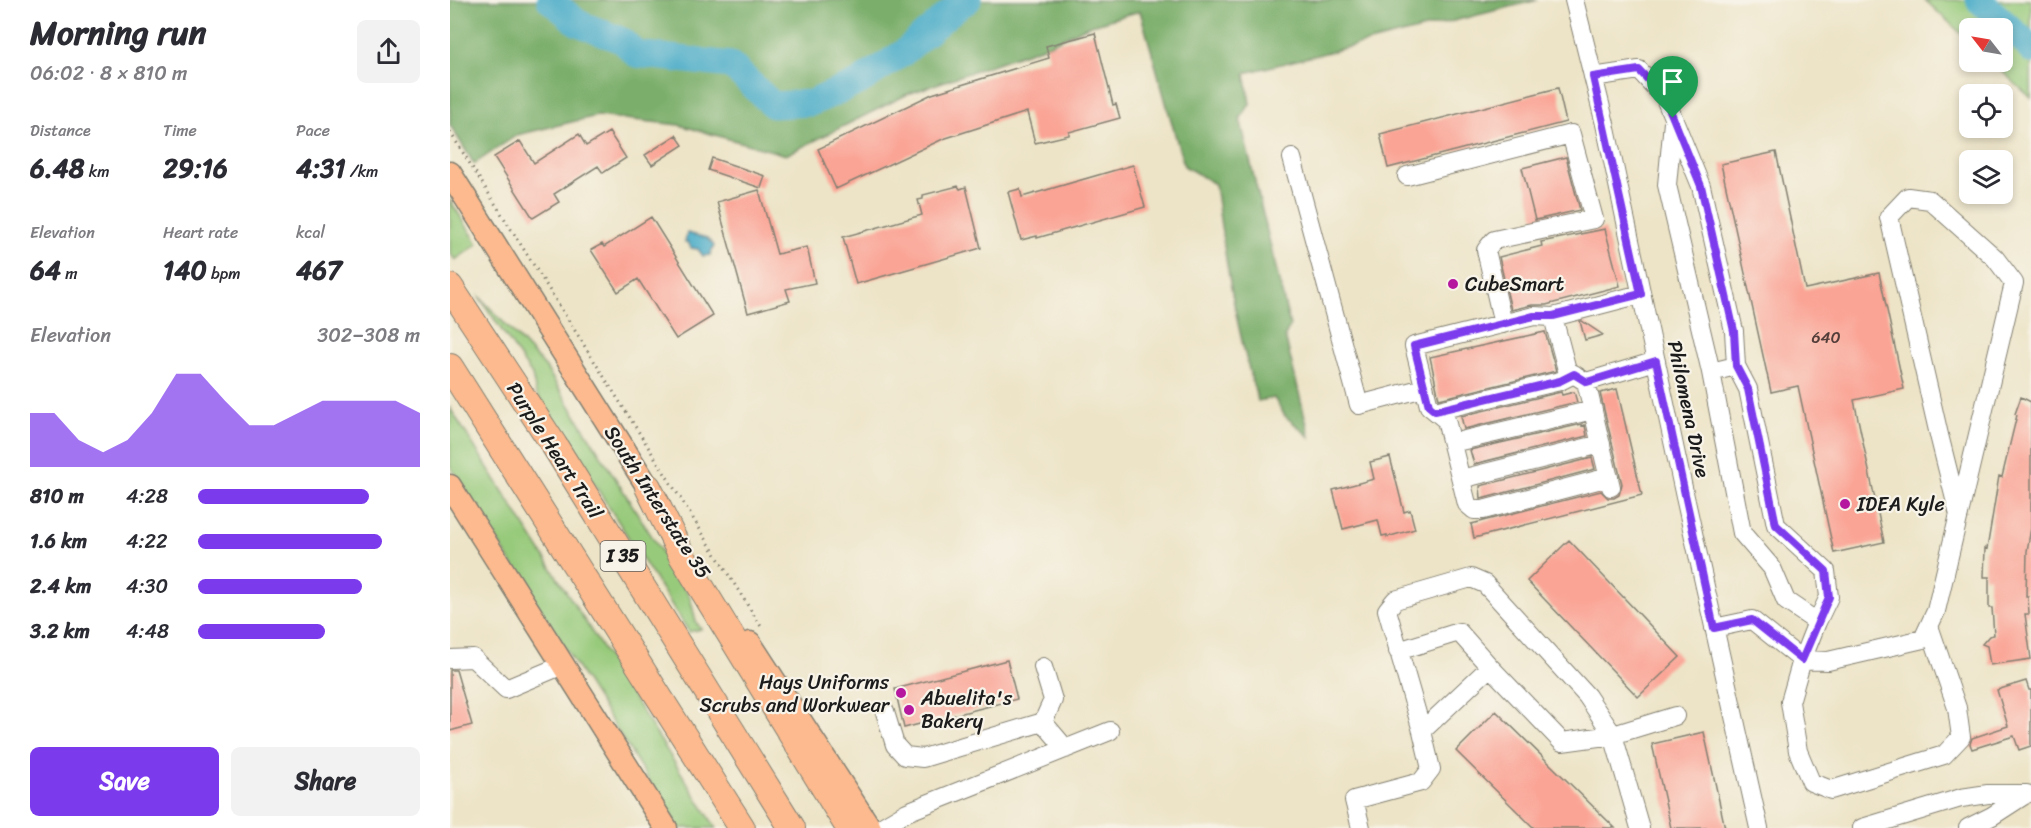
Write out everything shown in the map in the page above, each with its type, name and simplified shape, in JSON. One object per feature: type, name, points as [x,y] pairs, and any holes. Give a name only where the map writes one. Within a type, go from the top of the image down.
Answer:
[{"type":"highway","name":"Purple Heart Trail","points":[[450,287],[554,445],[792,828]]},
{"type":"highway","name":"I 35","points":[[450,367],[742,828]]},
{"type":"highway","points":[[648,487],[682,556],[849,828]]},
{"type":"main road","name":"South Interstate 35","points":[[450,173],[648,487],[870,828]]},
{"type":"main road","points":[[450,486],[666,828]]},
{"type":"street","name":"Philomena Drive","points":[[1574,0],[1759,828]]},
{"type":"street","points":[[1593,77],[1639,70],[1665,98],[1701,186],[1734,331],[1736,366],[1748,389],[1776,525],[1826,571],[1829,597],[1802,660],[1790,702],[1798,751],[1811,782],[1830,790],[1944,755],[1961,737],[1957,708],[1929,626]]},
{"type":"street","points":[[1673,118],[1667,185],[1711,372],[1742,532],[1772,568],[1786,601],[1817,622]]},
{"type":"street","points":[[1407,176],[1571,134],[1594,219],[1494,240],[1486,250],[1503,324]]},
{"type":"street","points":[[1292,158],[1359,405],[1424,388]]},
{"type":"street","points":[[1714,628],[1752,620],[1802,660],[1828,661],[1923,639],[1936,611],[1959,515],[2014,283],[1995,258],[1930,200],[1908,197],[1889,217],[1959,515]]},
{"type":"street","points":[[1553,316],[1567,370],[1580,378],[1593,410],[1610,482],[1483,510],[1474,510],[1467,504],[1446,420],[1429,406],[1414,346],[1534,316],[1553,316],[1641,294]]},
{"type":"street","points":[[1435,411],[1656,361]]},
{"type":"street","points":[[1711,372],[1736,366]]},
{"type":"street","points":[[1452,443],[1593,410]]},
{"type":"street","points":[[1461,479],[1601,444]]},
{"type":"street","points":[[1361,828],[1354,800],[1422,782],[1431,769],[1387,610],[1395,600],[1471,578],[1485,584],[1587,696],[1613,735],[1640,828]]},
{"type":"street","points":[[1398,651],[1459,632],[1490,668],[1562,742],[1613,735],[1674,716]]},
{"type":"street","points":[[450,659],[473,658],[506,689],[562,665]]},
{"type":"street","points":[[885,712],[895,745],[905,756],[922,758],[1043,722],[1053,700],[1043,667]]},
{"type":"street","points":[[1422,731],[1490,668]]},
{"type":"street","points":[[1043,722],[1066,749]]},
{"type":"street","points":[[880,828],[907,812],[1110,731]]},
{"type":"street","points":[[1862,828],[1900,823],[1961,798],[1988,794],[2029,794]]},
{"type":"street","points":[[1968,828],[2029,794]]},
{"type":"path","points":[[450,132],[763,630]]},
{"type":"green space","points":[[450,0],[1538,0],[1245,73],[1250,104],[1240,119],[1290,326],[1285,336],[1310,437],[1285,416],[1274,398],[1258,401],[1237,320],[1215,184],[1184,166],[1140,11],[1088,26],[1046,46],[908,94],[786,155],[679,125],[597,116],[517,135],[474,164],[450,125]]},
{"type":"green space","points":[[1925,0],[2031,0],[2031,98],[2003,72],[2013,72],[2013,18],[1959,18],[1959,32]]},
{"type":"green space","points":[[450,200],[478,244],[455,260],[450,253]]},
{"type":"green space","points":[[478,295],[546,368],[690,597],[696,622],[701,629],[689,632],[536,393],[532,375]]},
{"type":"green space","points":[[450,408],[716,828],[679,828],[450,466]]},
{"type":"water","points":[[687,233],[707,238],[714,246],[710,255],[703,256],[698,249],[691,248],[688,242],[685,242]]},
{"type":"building","points":[[1095,33],[1113,105],[1116,104],[1120,118],[1069,132],[1069,135],[1035,143],[1027,112],[943,139],[836,189],[818,149],[932,94],[1049,58],[1046,46]]},
{"type":"building","points":[[1558,88],[1566,122],[1388,168],[1380,134]]},
{"type":"building","points":[[609,132],[626,158],[603,173],[598,166],[554,194],[559,202],[533,218],[494,157],[520,141],[534,163],[579,134],[586,146]]},
{"type":"building","points":[[676,135],[683,145],[652,165],[645,155]]},
{"type":"building","points":[[1776,152],[1805,289],[1879,273],[1904,389],[1854,400],[1884,542],[1834,553],[1798,386],[1771,392],[1721,164]]},
{"type":"building","points":[[1566,157],[1580,210],[1535,220],[1522,168]]},
{"type":"building","points":[[712,158],[765,176],[761,188],[708,170]]},
{"type":"building","points":[[1133,165],[1145,207],[1037,238],[1037,236],[1021,240],[1008,192],[1020,189],[1022,197]]},
{"type":"building","points":[[958,186],[960,189],[966,187],[981,248],[856,284],[843,237],[922,215],[918,200],[923,199],[923,195]]},
{"type":"building","points":[[759,190],[777,254],[807,247],[815,283],[786,289],[790,301],[748,313],[717,202]]},
{"type":"building","points":[[651,217],[713,316],[676,339],[638,279],[618,292],[591,250],[602,244],[604,247]]},
{"type":"building","points":[[1605,229],[1620,286],[1546,305],[1532,305],[1511,310],[1499,257],[1542,246],[1541,242]]},
{"type":"building","points":[[1580,321],[1582,321],[1603,335],[1585,340]]},
{"type":"building","points":[[1545,332],[1556,371],[1439,399],[1430,357]]},
{"type":"building","points":[[1617,389],[1642,495],[1474,538],[1471,524],[1601,491],[1608,498],[1619,495],[1622,484],[1600,393]]},
{"type":"building","points":[[1561,392],[1562,395],[1574,392],[1577,402],[1464,429],[1461,416]]},
{"type":"building","points":[[2021,397],[2031,402],[2031,528],[2027,551],[2026,597],[2028,597],[2029,614],[2025,614],[2031,659],[1990,665],[1987,646],[1982,644],[1989,636],[1994,635],[1992,608],[1989,608],[1989,577],[1984,577],[1985,548],[1987,549],[1999,476],[2002,477],[2017,415],[2015,414]]},
{"type":"building","points":[[1582,424],[1582,426],[1585,425],[1587,436],[1474,464],[1470,450]]},
{"type":"building","points":[[1390,457],[1404,512],[1410,510],[1415,529],[1387,537],[1387,535],[1382,536],[1378,520],[1343,529],[1333,490],[1374,479],[1370,462]]},
{"type":"building","points":[[1592,458],[1595,469],[1481,499],[1480,486]]},
{"type":"building","points":[[1569,540],[1680,657],[1638,697],[1527,581]]},
{"type":"building","points":[[1007,660],[1017,699],[904,728],[895,689]]},
{"type":"building","points":[[450,670],[456,670],[472,725],[450,731]]},
{"type":"building","points":[[2026,681],[2031,690],[2031,746],[2019,750],[2014,736],[1972,749],[1970,744],[1972,738],[2008,726],[1997,690]]},
{"type":"building","points":[[1496,711],[1615,828],[1534,828],[1456,751]]},
{"type":"building","points":[[1704,732],[1725,828],[1671,828],[1652,744]]},
{"type":"waterway","points":[[550,0],[578,23],[623,41],[636,54],[731,65],[773,105],[811,103],[859,82],[903,53],[968,0]]},
{"type":"waterway","points":[[1979,0],[2031,50]]},
{"type":"place","name":"CubeSmart","points":[[1453,284]]},
{"type":"place","name":"IDEA Kyle","points":[[1845,504]]},
{"type":"place","name":"Hays Uniforms Scrubs and Workwear","points":[[901,693]]},
{"type":"place","name":"Abuelita's Bakery","points":[[909,710]]},
{"type":"route","points":[[1639,70],[1665,98],[1673,118],[1701,186],[1734,331],[1736,366],[1748,389],[1776,525],[1826,571],[1829,597],[1802,660],[1752,620],[1714,628],[1656,361],[1587,382],[1574,374],[1560,381],[1435,411],[1429,406],[1414,346],[1534,316],[1553,316],[1641,294],[1593,77],[1639,70]]}]
